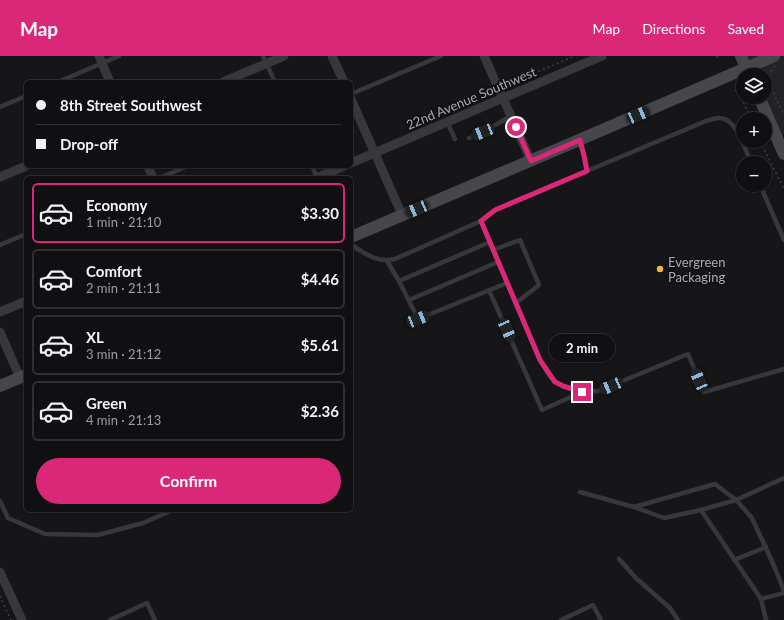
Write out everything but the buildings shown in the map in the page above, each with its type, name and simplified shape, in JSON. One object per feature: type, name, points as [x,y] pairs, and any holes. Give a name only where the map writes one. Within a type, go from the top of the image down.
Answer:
[{"type":"main road","points":[[741,56],[746,68]]},
{"type":"main road","points":[[757,68],[775,60]]},
{"type":"main road","points":[[353,236],[580,140],[736,77]]},
{"type":"main road","points":[[762,104],[784,154]]},
{"type":"main road","points":[[0,386],[23,376]]},
{"type":"street","points":[[227,80],[265,60],[284,56]]},
{"type":"street","points":[[332,56],[343,80]]},
{"type":"street","points":[[484,56],[531,161]]},
{"type":"street","name":"22nd Avenue Southwest","points":[[353,162],[602,56]]},
{"type":"street","points":[[100,60],[109,80]]},
{"type":"street","points":[[353,104],[402,215]]},
{"type":"street","points":[[0,177],[24,167]]},
{"type":"street","points":[[321,176],[339,168]]},
{"type":"street","points":[[0,312],[24,302]]},
{"type":"street","points":[[0,332],[23,376]]},
{"type":"street","points":[[0,572],[22,620]]},
{"type":"lane","points":[[62,80],[100,60],[119,56]]},
{"type":"lane","points":[[353,93],[441,56]]},
{"type":"lane","points":[[265,60],[274,80]]},
{"type":"lane","points":[[0,107],[24,97]]},
{"type":"lane","points":[[469,138],[511,116]]},
{"type":"lane","points":[[353,246],[372,258],[387,261],[395,259],[481,221],[495,210],[706,121],[718,118],[728,120],[736,128],[748,156]]},
{"type":"lane","points":[[447,122],[455,139]]},
{"type":"lane","points":[[580,140],[587,171]]},
{"type":"lane","points":[[164,176],[183,168]]},
{"type":"lane","points":[[763,192],[784,240]]},
{"type":"lane","points":[[481,221],[540,360],[555,382],[582,392]]},
{"type":"lane","points":[[0,245],[24,235]]},
{"type":"lane","points":[[494,250],[520,240],[539,285],[516,303]]},
{"type":"lane","points":[[399,281],[490,242]]},
{"type":"lane","points":[[387,261],[418,319],[507,283]]},
{"type":"lane","points":[[409,300],[498,262]]},
{"type":"lane","points":[[490,290],[542,410],[582,392],[598,391],[688,354],[704,392],[784,369]]},
{"type":"lane","points":[[580,492],[634,507],[664,518],[701,510],[736,500],[784,478]]},
{"type":"lane","points":[[634,507],[715,484],[736,500],[752,518],[775,568],[784,592],[761,599]]},
{"type":"lane","points":[[0,501],[8,518],[45,534],[98,535],[142,523],[168,512]]},
{"type":"lane","points":[[701,510],[761,599],[766,620]]},
{"type":"lane","points":[[734,560],[766,548]]},
{"type":"lane","points":[[619,558],[636,578],[670,608],[678,620]]},
{"type":"lane","points":[[110,620],[147,603],[155,620]]},
{"type":"lane","points":[[561,620],[593,605],[601,620]]},
{"type":"path","points":[[504,86],[575,56]]},
{"type":"path","points":[[717,56],[718,60]]},
{"type":"path","points":[[775,60],[768,75],[771,88],[784,115]]},
{"type":"path","points":[[735,90],[740,95],[747,112]]},
{"type":"path","points":[[764,148],[784,189]]},
{"type":"path","points":[[0,596],[11,620]]},
{"type":"shaded area","points":[[741,56],[784,56],[784,134],[777,137],[772,120],[772,112],[770,112],[767,104],[772,104],[772,68],[746,68]]},
{"type":"place","name":"Evergreen Packaging","points":[[660,269]]},
{"type":"route","points":[[516,127],[531,161],[580,140],[584,156],[587,171],[495,210],[481,221],[540,360],[555,382],[582,392]]}]
